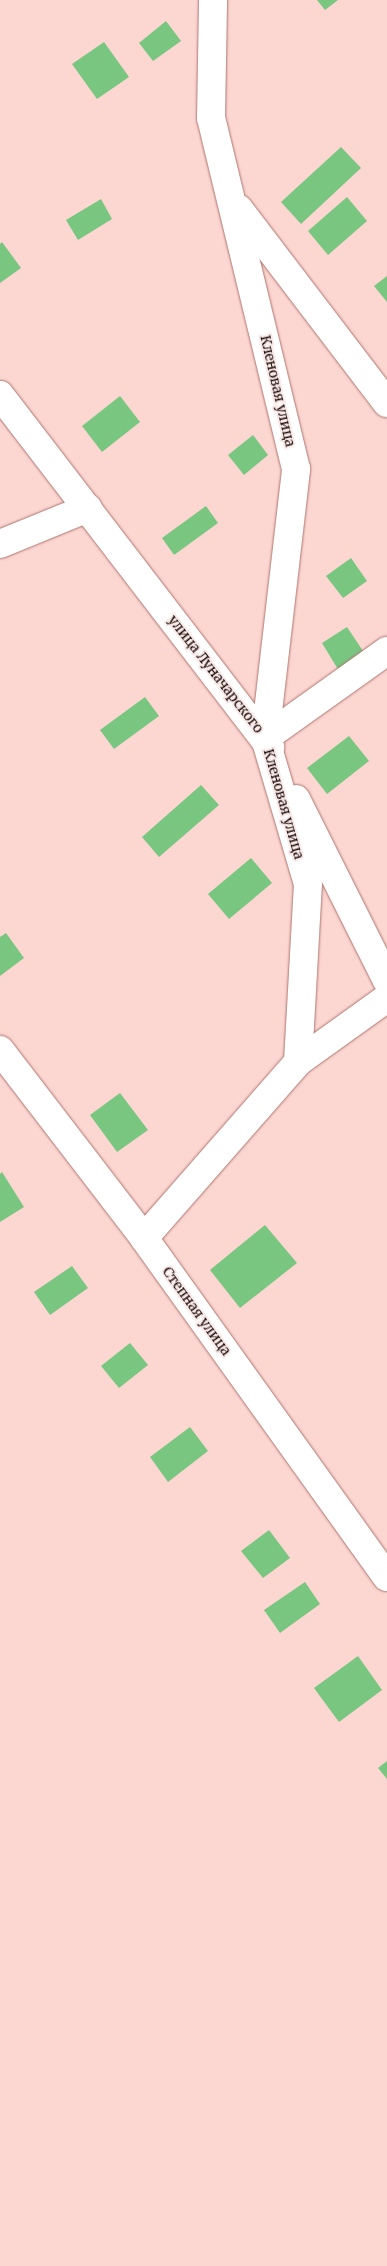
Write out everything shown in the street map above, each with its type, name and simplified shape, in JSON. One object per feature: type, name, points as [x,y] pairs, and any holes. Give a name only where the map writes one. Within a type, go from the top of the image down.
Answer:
[{"type":"street","name":"Кленовая улица","points":[[213,0],[211,118],[233,202],[296,468],[265,738],[308,884],[298,1062]]},
{"type":"street","name":"Кленовая улица","points":[[233,202],[387,403]]},
{"type":"street","name":"улица Луначарского","points":[[0,394],[265,738],[387,981]]},
{"type":"street","points":[[0,544],[88,508]]},
{"type":"street","points":[[265,738],[387,650]]},
{"type":"street","points":[[144,1238],[298,1062],[387,998]]},
{"type":"street","name":"Степная улица","points":[[0,1050],[144,1238],[387,1577]]},
{"type":"building","points":[[317,0],[338,0],[325,10]]},
{"type":"building","points":[[166,21],[181,41],[153,61],[139,43]]},
{"type":"building","points":[[104,42],[129,77],[97,99],[72,64]]},
{"type":"building","points":[[341,147],[361,168],[301,224],[281,202]]},
{"type":"building","points":[[347,197],[367,221],[328,255],[308,231]]},
{"type":"building","points":[[101,199],[112,219],[78,240],[66,220]]},
{"type":"building","points":[[2,242],[21,268],[0,283],[0,244]]},
{"type":"building","points":[[387,276],[387,302],[374,286]]},
{"type":"building","points":[[120,396],[140,422],[102,452],[82,426]]},
{"type":"building","points":[[253,435],[268,455],[244,475],[228,455]]},
{"type":"building","points":[[206,506],[218,523],[174,555],[162,538]]},
{"type":"building","points":[[351,558],[367,581],[343,598],[326,576]]},
{"type":"building","points":[[347,627],[365,654],[339,671],[322,643]]},
{"type":"building","points":[[145,697],[159,716],[114,749],[100,730]]},
{"type":"building","points":[[349,736],[369,761],[327,794],[307,768]]},
{"type":"building","points":[[201,785],[219,805],[159,857],[142,837]]},
{"type":"building","points":[[251,858],[272,883],[229,919],[208,894]]},
{"type":"building","points":[[6,933],[24,958],[0,976],[0,937]]},
{"type":"building","points":[[120,1093],[148,1130],[117,1152],[90,1115]]},
{"type":"building","points":[[2,1172],[24,1207],[0,1222],[0,1174]]},
{"type":"building","points":[[265,1225],[297,1263],[240,1308],[210,1270]]},
{"type":"building","points":[[72,1266],[88,1288],[50,1315],[34,1292]]},
{"type":"building","points":[[130,1343],[148,1365],[119,1388],[101,1366]]},
{"type":"building","points":[[190,1427],[208,1451],[168,1482],[150,1457]]},
{"type":"building","points":[[269,1530],[290,1558],[263,1578],[241,1551]]},
{"type":"building","points":[[305,1582],[320,1604],[280,1633],[264,1610]]},
{"type":"building","points":[[358,1656],[382,1690],[339,1722],[314,1688]]},
{"type":"building","points":[[387,1761],[387,1779],[378,1768]]}]
